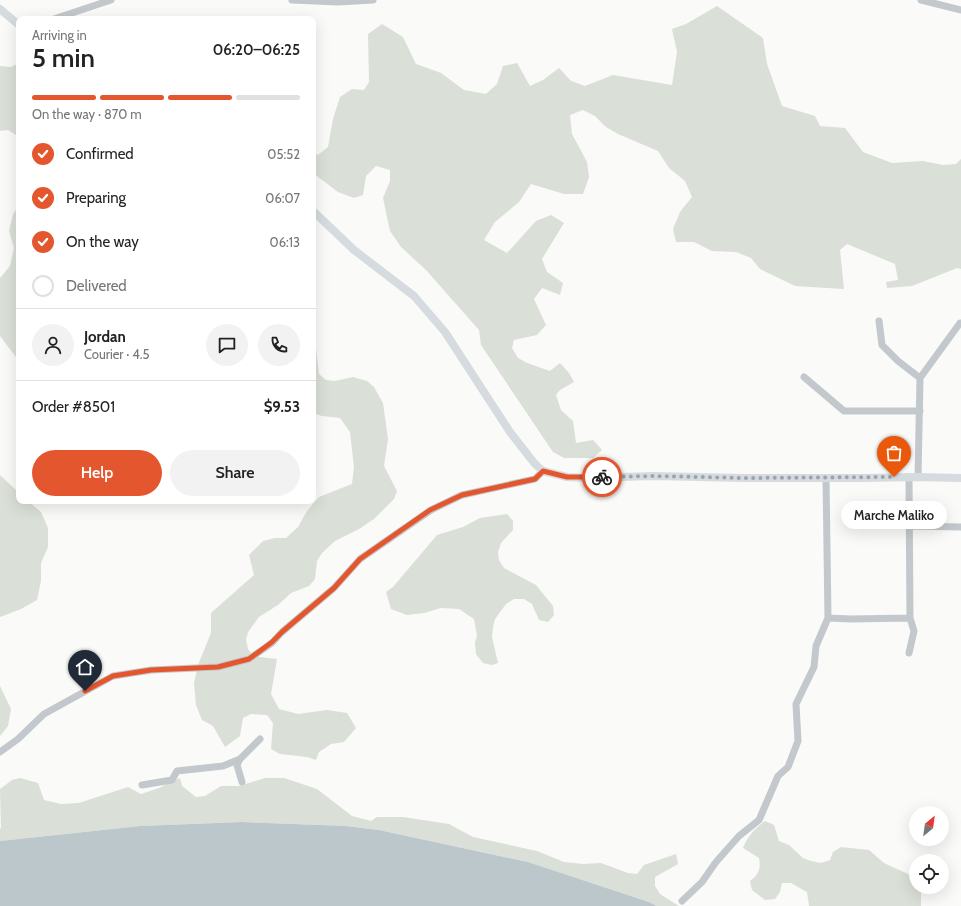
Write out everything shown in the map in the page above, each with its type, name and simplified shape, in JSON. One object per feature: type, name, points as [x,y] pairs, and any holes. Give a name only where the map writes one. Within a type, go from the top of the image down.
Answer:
[{"type":"main road","points":[[0,9],[16,22]]},
{"type":"main road","points":[[316,214],[354,250],[420,301],[445,332],[510,432],[535,464],[543,471],[567,477],[585,478],[654,476],[743,478],[961,478]]},
{"type":"street","points":[[63,16],[111,0]]},
{"type":"street","points":[[292,0],[338,2],[373,0]]},
{"type":"street","points":[[921,0],[961,10]]},
{"type":"street","points":[[879,321],[882,345],[920,378]]},
{"type":"street","points":[[918,477],[920,378],[961,323]]},
{"type":"street","points":[[804,377],[844,411],[920,411]]},
{"type":"street","points":[[0,752],[18,739],[44,714],[113,676],[151,670],[218,667],[249,659],[272,642],[334,588],[360,559],[430,510],[462,495],[535,479],[543,471]]},
{"type":"street","points":[[909,477],[908,526],[910,618],[914,631],[909,653]]},
{"type":"street","points":[[682,901],[702,882],[716,862],[740,836],[759,820],[778,776],[788,767],[798,741],[796,704],[814,667],[816,646],[828,618],[826,478]]},
{"type":"street","points":[[908,526],[961,527]]},
{"type":"street","points":[[828,618],[910,618]]},
{"type":"street","points":[[142,785],[172,780],[177,771],[223,766],[240,758],[260,739]]},
{"type":"street","points":[[240,758],[237,765],[242,782]]},
{"type":"shaded area","points":[[717,6],[763,38],[767,64],[782,106],[815,116],[820,126],[845,128],[863,152],[892,163],[923,161],[943,165],[956,164],[961,159],[961,269],[957,268],[912,286],[887,288],[886,282],[898,280],[895,264],[847,244],[840,250],[844,289],[795,286],[760,269],[751,258],[736,252],[712,251],[694,242],[676,242],[673,229],[680,212],[692,197],[685,181],[669,168],[658,151],[618,134],[606,127],[595,116],[583,110],[570,115],[572,134],[587,162],[589,177],[583,194],[564,194],[531,184],[519,202],[495,222],[484,240],[507,253],[536,221],[551,215],[564,223],[542,259],[547,272],[563,283],[560,295],[542,288],[534,299],[546,325],[537,335],[514,340],[512,348],[518,358],[527,363],[550,371],[560,363],[569,373],[574,382],[560,390],[556,395],[561,410],[573,421],[576,443],[593,440],[602,450],[593,458],[564,458],[553,452],[481,345],[479,330],[426,270],[401,247],[390,231],[383,198],[390,181],[390,170],[376,166],[366,176],[363,195],[354,198],[338,192],[316,175],[316,153],[318,155],[328,147],[333,119],[340,97],[352,89],[364,90],[369,82],[368,34],[382,24],[403,37],[416,64],[441,73],[464,90],[486,94],[497,84],[503,66],[517,63],[530,86],[543,80],[559,68],[571,81],[585,86],[613,75],[672,85],[677,52],[672,29],[686,24]]},
{"type":"shaded area","points":[[16,64],[16,135],[8,130],[0,131],[0,66],[11,67]]},
{"type":"shaded area","points":[[16,210],[16,357],[0,336],[0,278],[10,266],[14,248],[9,231],[13,214]]},
{"type":"shaded area","points":[[316,348],[319,374],[326,380],[335,381],[353,377],[367,381],[374,387],[383,403],[388,439],[384,466],[397,491],[394,499],[374,519],[359,529],[335,541],[322,553],[317,561],[315,579],[309,586],[291,593],[278,605],[259,617],[248,632],[246,640],[248,649],[253,656],[277,659],[271,694],[279,709],[298,714],[327,710],[347,713],[356,728],[344,742],[331,744],[319,752],[316,760],[307,757],[280,754],[271,749],[273,723],[267,715],[251,714],[243,718],[240,736],[225,747],[213,726],[202,720],[196,705],[194,683],[198,665],[211,633],[211,613],[254,575],[249,555],[263,541],[275,538],[286,538],[298,527],[307,511],[313,504],[316,504],[316,500],[319,497],[352,484],[354,467],[350,432],[340,418],[316,414]]},
{"type":"shaded area","points":[[0,475],[16,490],[16,504],[32,504],[41,512],[48,528],[48,547],[41,563],[41,581],[37,600],[21,609],[0,617]]},
{"type":"shaded area","points":[[507,514],[513,521],[513,530],[501,543],[498,552],[499,560],[504,568],[536,585],[553,606],[554,615],[548,622],[539,620],[532,604],[524,599],[514,599],[506,604],[495,619],[493,627],[492,637],[498,663],[492,665],[483,663],[476,654],[475,642],[477,636],[474,619],[459,609],[441,608],[424,613],[407,615],[391,609],[386,592],[393,587],[437,535],[463,527],[480,518]]},
{"type":"shaded area","points":[[0,686],[11,709],[8,726],[0,736]]},
{"type":"shaded area","points":[[20,778],[38,783],[44,800],[61,804],[79,803],[128,787],[141,794],[159,788],[180,778],[182,786],[196,797],[205,796],[221,786],[239,786],[265,778],[284,778],[317,789],[352,816],[371,821],[377,817],[403,817],[449,824],[473,837],[537,851],[564,862],[583,864],[601,863],[628,873],[637,874],[644,865],[676,854],[678,864],[655,877],[655,886],[660,894],[679,906],[657,906],[649,902],[528,862],[379,830],[346,826],[241,822],[140,826],[0,841],[0,789],[12,780]]},
{"type":"shaded area","points":[[765,821],[774,825],[779,841],[789,845],[803,858],[811,861],[821,863],[830,860],[833,852],[841,847],[869,850],[884,863],[909,875],[909,894],[921,894],[921,906],[809,906],[807,892],[791,883],[782,883],[780,892],[775,899],[765,900],[752,890],[750,881],[759,871],[759,858],[743,848],[752,833]]},
{"type":"shaded area","points":[[241,822],[346,826],[379,830],[528,862],[649,902],[657,906],[0,906],[0,841],[140,826]]},
{"type":"way so far","points":[[602,477],[894,477]]},
{"type":"place","name":"Marche Maliko","points":[[894,477]]},
{"type":"route","points":[[85,691],[113,676],[151,670],[218,667],[249,659],[272,642],[334,588],[360,559],[430,510],[462,495],[535,479],[543,471],[567,477],[602,477]]}]
